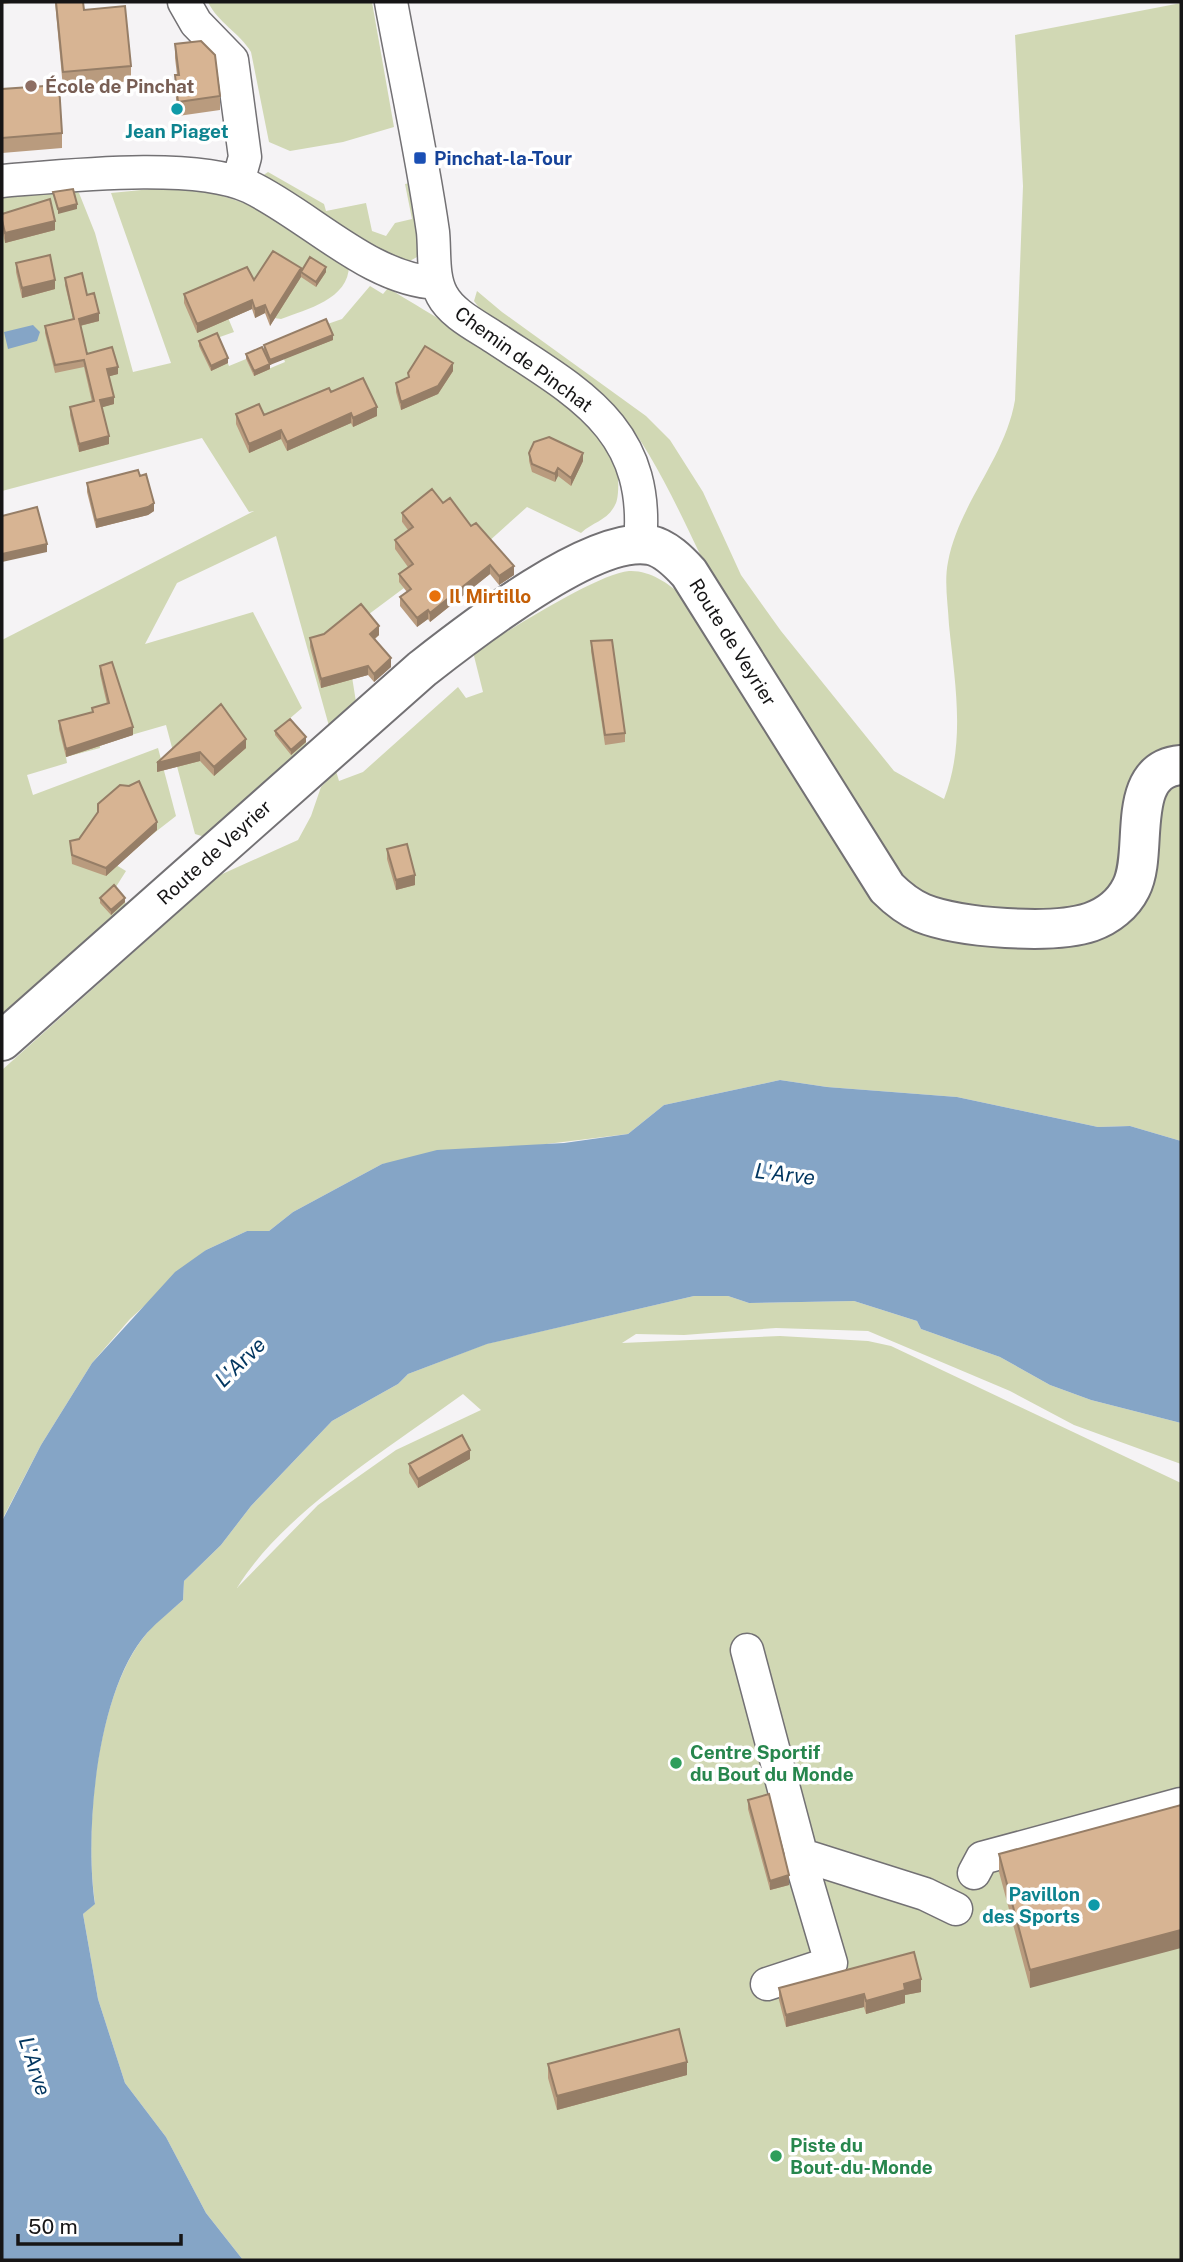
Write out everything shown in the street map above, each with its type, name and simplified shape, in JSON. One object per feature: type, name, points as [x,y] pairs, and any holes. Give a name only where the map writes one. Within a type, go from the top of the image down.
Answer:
[{"type":"main road","name":"Route de Veyrier","points":[[2,1041],[372,711],[455,644],[584,561],[615,548],[640,544],[660,549],[689,573],[875,871],[896,897],[920,912],[960,923],[1013,927],[1059,928],[1103,917],[1125,898],[1135,878],[1147,789],[1160,773],[1181,765]]},
{"type":"street","points":[[184,2],[196,23],[232,60],[245,157],[238,182]]},
{"type":"street","points":[[2,181],[158,174],[217,177],[238,182],[397,276],[437,284],[433,234],[391,2]]},
{"type":"street","name":"Chemin de Pinchat","points":[[437,284],[444,300],[461,315],[565,384],[606,422],[628,454],[638,479],[642,505],[640,544]]},
{"type":"street","points":[[747,1650],[831,1963],[767,1984]]},
{"type":"street","points":[[974,1873],[982,1858],[1181,1804]]},
{"type":"street","points":[[802,1857],[925,1894],[956,1909]]},
{"type":"green space","points":[[208,2],[372,2],[394,127],[343,142],[290,151],[269,142],[251,52],[217,16]]},
{"type":"green space","points":[[1181,3],[1181,1141],[1130,1126],[1098,1127],[957,1097],[827,1087],[780,1080],[664,1105],[628,1134],[382,1164],[293,1212],[269,1231],[247,1231],[206,1250],[130,1319],[92,1363],[41,1445],[2,1520],[2,1070],[220,875],[298,840],[311,816],[321,787],[336,771],[339,781],[363,772],[458,687],[466,698],[483,692],[473,652],[595,582],[629,571],[651,575],[682,595],[717,589],[658,470],[615,406],[569,367],[480,309],[474,301],[477,291],[646,416],[670,440],[703,492],[741,575],[781,631],[894,771],[944,799],[951,778],[957,734],[946,577],[948,562],[962,520],[1002,442],[1015,400],[1023,186],[1015,35]]},
{"type":"green space","points":[[268,172],[324,204],[326,211],[366,203],[372,231],[386,236],[395,223],[412,219],[405,184],[415,182],[423,223],[419,256],[404,264],[391,260],[262,176]]},
{"type":"green space","points":[[172,187],[210,192],[257,207],[349,264],[347,276],[335,294],[325,301],[281,319],[274,318],[263,294],[216,289],[234,332],[217,338],[229,366],[246,359],[254,375],[285,362],[284,359],[310,330],[342,319],[370,286],[383,294],[388,288],[513,365],[580,414],[603,436],[615,455],[617,499],[609,514],[581,533],[527,507],[487,543],[402,522],[413,535],[413,572],[400,582],[404,588],[365,617],[379,635],[349,658],[356,702],[329,726],[276,536],[177,583],[145,644],[253,612],[302,708],[288,720],[308,745],[205,837],[195,834],[166,725],[100,744],[100,748],[66,757],[67,763],[27,775],[33,795],[158,748],[176,816],[149,837],[106,859],[126,871],[114,890],[129,907],[2,1018],[2,640],[254,511],[249,512],[202,438],[2,491],[2,193],[70,189],[79,193],[95,233],[133,372],[171,363],[111,193]]},
{"type":"green space","name":"Centre Sportif du Bout du Monde","points":[[694,1296],[728,1296],[749,1303],[854,1301],[917,1321],[921,1329],[1000,1357],[1050,1385],[1091,1400],[1181,1423],[1181,1464],[1074,1425],[1010,1391],[868,1331],[776,1328],[684,1335],[636,1334],[622,1343],[780,1336],[868,1341],[891,1346],[1181,1483],[1181,2260],[243,2260],[206,2213],[166,2137],[125,2083],[98,1999],[83,1914],[95,1903],[91,1838],[93,1801],[105,1725],[116,1690],[130,1659],[147,1633],[183,1600],[184,1581],[221,1545],[251,1506],[332,1421],[398,1384],[408,1374],[486,1344]],"holes":[[[463,1394],[481,1410],[396,1450],[318,1505],[237,1588],[281,1533],[372,1458]]]},
{"type":"water","points":[[33,325],[40,332],[37,341],[8,349],[4,332]]},
{"type":"water","name":"L'Arve","points":[[780,1080],[827,1087],[957,1097],[1098,1127],[1130,1126],[1181,1141],[1181,1423],[1091,1400],[1050,1385],[1000,1357],[921,1329],[917,1321],[854,1301],[749,1303],[728,1296],[694,1296],[487,1344],[408,1374],[398,1384],[332,1421],[251,1506],[221,1545],[184,1581],[183,1600],[147,1633],[130,1658],[116,1689],[106,1724],[93,1801],[91,1839],[95,1904],[83,1914],[98,1999],[125,2083],[166,2137],[206,2213],[243,2260],[2,2260],[2,1521],[41,1445],[92,1363],[175,1272],[206,1250],[247,1231],[269,1231],[293,1212],[382,1164],[437,1150],[564,1143],[628,1134],[664,1105]]},
{"type":"building","points":[[56,2],[83,2],[84,10],[125,6],[131,66],[63,72]]},
{"type":"building","points":[[201,41],[215,55],[220,96],[178,102],[175,75],[179,75],[175,44]]},
{"type":"building","points":[[59,85],[62,133],[2,138],[2,89]]},
{"type":"building","points":[[73,189],[77,204],[58,209],[53,192]]},
{"type":"building","points":[[50,199],[55,221],[5,233],[2,214]]},
{"type":"building","points":[[273,251],[301,268],[270,317],[265,305],[255,309],[252,300],[197,324],[184,294],[247,267],[254,280]]},
{"type":"building","points":[[50,255],[55,280],[22,288],[16,263]]},
{"type":"building","points":[[310,257],[326,267],[316,282],[301,272]]},
{"type":"building","points":[[82,273],[87,295],[94,293],[99,313],[79,319],[87,354],[112,347],[118,367],[107,369],[114,397],[100,400],[109,436],[79,444],[70,407],[94,401],[84,360],[55,365],[45,326],[74,319],[65,278]]},
{"type":"building","points":[[326,319],[333,335],[270,360],[264,345]]},
{"type":"building","points":[[217,333],[228,358],[211,366],[199,341]]},
{"type":"building","points":[[425,346],[453,363],[438,386],[401,402],[396,383],[409,377],[408,373]]},
{"type":"building","points":[[262,347],[270,364],[254,371],[246,354]]},
{"type":"building","points":[[363,378],[377,407],[353,418],[351,413],[287,442],[281,430],[249,444],[236,414],[259,404],[264,415],[329,388],[331,392]]},
{"type":"building","points":[[549,437],[583,453],[571,478],[558,468],[555,474],[532,464],[529,453],[534,442]]},
{"type":"building","points":[[138,470],[140,476],[146,474],[154,503],[148,507],[96,520],[87,483]]},
{"type":"building","points":[[432,489],[443,503],[450,498],[471,526],[476,523],[514,566],[499,576],[490,565],[430,613],[428,610],[417,618],[400,597],[411,589],[399,574],[413,564],[395,540],[413,527],[402,513]]},
{"type":"building","points":[[37,507],[47,544],[2,554],[2,516]]},
{"type":"building","points":[[361,604],[379,626],[370,634],[391,658],[374,674],[368,666],[321,679],[310,638],[324,634]]},
{"type":"building","points":[[612,640],[625,733],[605,735],[591,641]]},
{"type":"building","points":[[112,662],[133,727],[66,749],[59,721],[93,712],[92,708],[109,703],[100,666]]},
{"type":"building","points":[[221,704],[246,739],[214,767],[200,752],[157,763]]},
{"type":"building","points":[[290,719],[306,737],[291,750],[275,731]]},
{"type":"building","points":[[139,781],[157,822],[106,868],[72,855],[70,841],[79,839],[98,812],[98,804],[120,785],[129,786]]},
{"type":"building","points":[[407,844],[415,875],[396,880],[387,849]]},
{"type":"building","points":[[114,885],[125,898],[111,910],[100,898]]},
{"type":"building","points":[[462,1435],[470,1450],[418,1479],[409,1464]]},
{"type":"building","points":[[769,1794],[789,1875],[770,1881],[748,1800]]},
{"type":"building","name":"Pavillon des Sports","points":[[1181,1805],[1181,1930],[1030,1970],[999,1854]]},
{"type":"building","points":[[914,1952],[921,1979],[904,1984],[905,1990],[866,2001],[864,1994],[786,2015],[779,1988]]},
{"type":"building","points":[[679,2029],[687,2062],[557,2096],[548,2064]]},
{"type":"place","name":"École de Pinchat","points":[[31,86]]},
{"type":"place","name":"Jean Piaget","points":[[177,109]]},
{"type":"place","name":"Pinchat-la-Tour","points":[[420,158]]},
{"type":"place","name":"Il Mirtillo","points":[[435,596]]},
{"type":"place","name":"Centre Sportif du Bout du Monde","points":[[676,1763]]},
{"type":"place","name":"Pavillon des Sports","points":[[1094,1905]]},
{"type":"place","name":"Piste du Bout-du-Monde","points":[[776,2156]]}]
